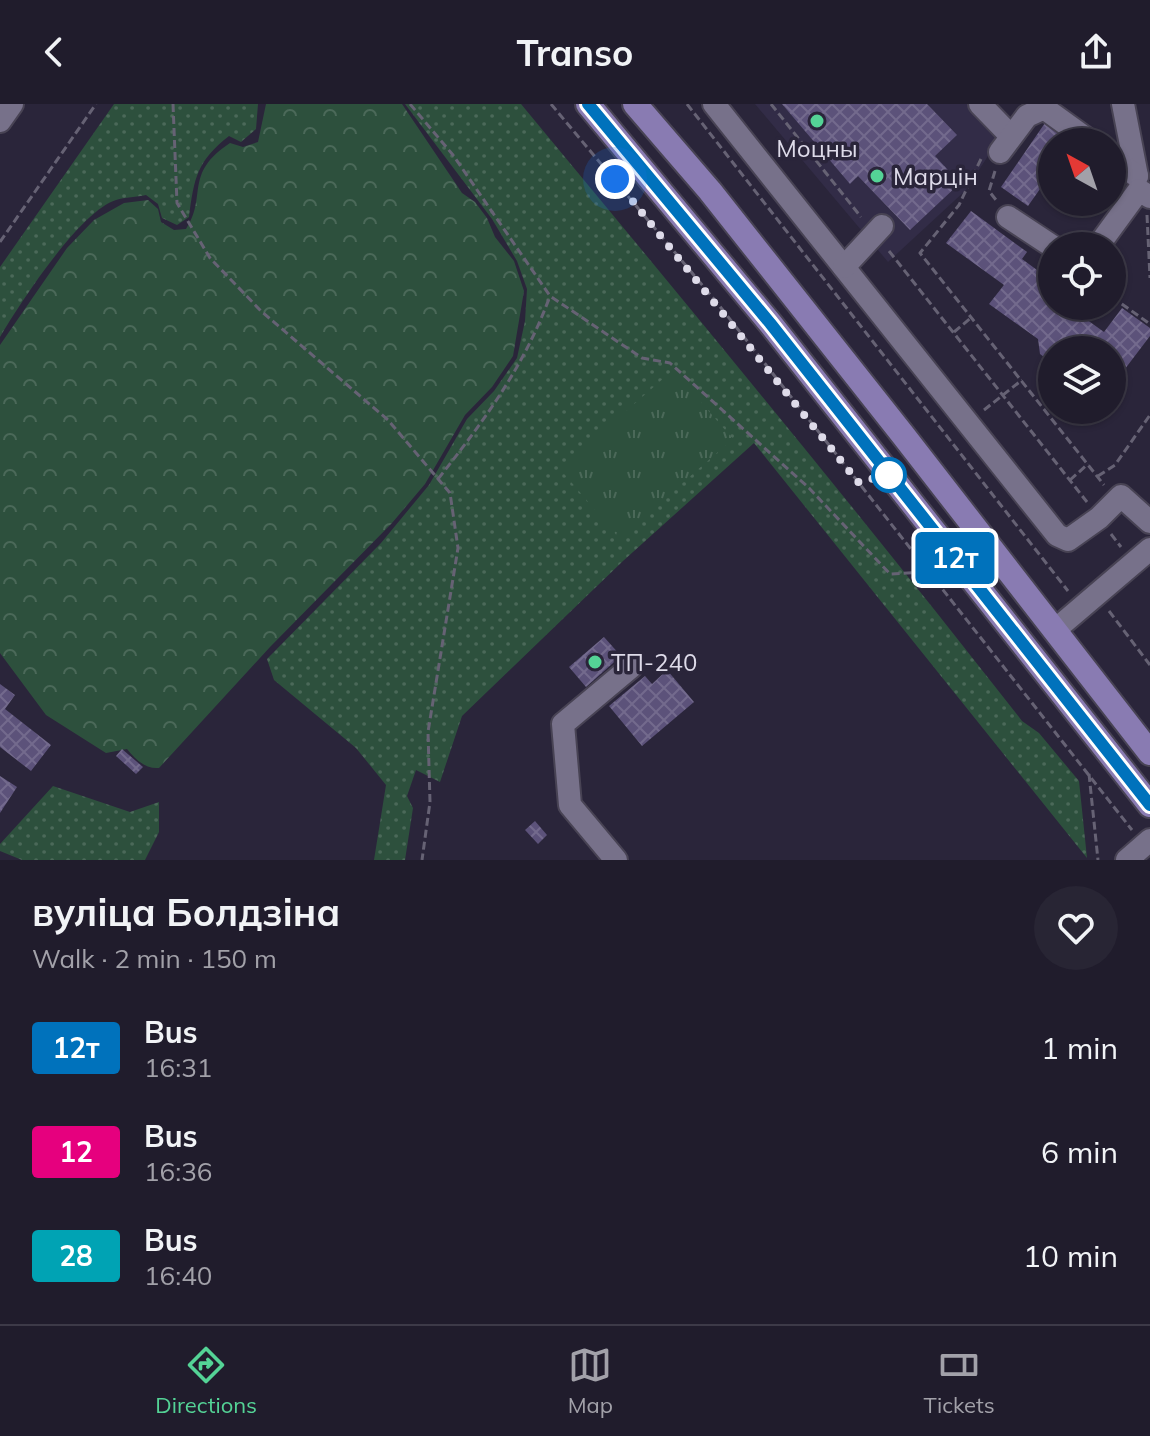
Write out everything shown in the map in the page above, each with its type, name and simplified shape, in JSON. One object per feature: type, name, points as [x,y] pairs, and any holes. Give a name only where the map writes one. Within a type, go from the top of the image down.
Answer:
[{"type":"main road","points":[[588,104],[770,323],[1150,805]]},
{"type":"main road","points":[[643,107],[1150,753]]},
{"type":"main road","points":[[770,323],[769,306],[774,298],[783,295],[798,302]]},
{"type":"street","points":[[0,121],[12,104]]},
{"type":"street","points":[[714,104],[1057,535],[1068,540],[1099,518],[1121,496],[1150,522]]},
{"type":"street","points":[[980,104],[1003,137],[1027,116],[1044,108],[1072,128]]},
{"type":"street","points":[[1123,104],[1145,183]]},
{"type":"street","points":[[1126,169],[1145,183]]},
{"type":"street","points":[[1108,232],[1145,183]]},
{"type":"street","points":[[1008,217],[1038,237]]},
{"type":"street","points":[[844,267],[882,226]]},
{"type":"street","points":[[1055,630],[1142,557]]},
{"type":"street","points":[[616,860],[570,805],[563,724],[631,667]]},
{"type":"street","points":[[1127,860],[1147,843]]},
{"type":"path","points":[[0,242],[96,104]]},
{"type":"path","points":[[173,104],[177,203],[210,258],[261,311],[388,420],[450,493],[458,548],[428,732],[430,802],[422,860]]},
{"type":"path","points":[[410,104],[453,155],[550,296],[642,358],[670,363],[809,488],[890,574],[928,572]]},
{"type":"path","points":[[551,104],[708,292],[928,572],[1147,843]]},
{"type":"path","points":[[1003,137],[989,191],[1008,217]]},
{"type":"path","points":[[1003,137],[959,205],[920,253],[1117,500]]},
{"type":"path","points":[[1145,183],[1146,258],[1150,278]]},
{"type":"path","points":[[438,479],[495,408],[534,340],[550,296]]},
{"type":"path","points":[[1126,307],[1150,324]]},
{"type":"path","points":[[972,317],[954,332],[1099,518],[1142,557]]},
{"type":"path","points":[[1003,395],[1022,380]]},
{"type":"path","points":[[1098,476],[1115,465],[1150,415]]},
{"type":"path","points":[[1070,480],[1088,464]]},
{"type":"path","points":[[1098,596],[1150,665]]},
{"type":"path","points":[[1089,774],[1098,860]]},
{"type":"shaded area","points":[[755,104],[992,104],[1010,122],[966,190],[888,262]]},
{"type":"green space","points":[[114,104],[258,104],[256,129],[241,142],[229,136],[210,154],[195,181],[189,217],[177,225],[162,218],[158,204],[146,195],[116,200],[86,221],[52,260],[0,337],[0,267]]},
{"type":"green space","points":[[266,104],[402,104],[462,193],[475,202],[487,218],[495,237],[514,261],[524,291],[513,356],[492,387],[465,415],[425,484],[392,523],[270,647],[159,768],[154,768],[141,763],[127,749],[106,753],[46,715],[0,653],[0,345],[67,248],[94,220],[124,203],[148,200],[158,209],[161,222],[174,230],[186,229],[196,206],[201,175],[206,165],[230,143],[243,147],[258,142]]},
{"type":"green space","points":[[405,104],[521,104],[711,334],[1022,721],[1039,733],[1079,781],[1087,858],[754,443],[623,561],[462,716],[440,782],[416,770],[407,796],[413,808],[405,860],[374,860],[386,785],[356,748],[274,680],[267,659],[381,543],[429,485],[467,419],[494,391],[517,358],[525,321],[527,289],[517,261],[492,219]]},
{"type":"green space","points":[[673,370],[733,439],[619,538],[560,469]]},
{"type":"green space","points":[[53,786],[130,812],[159,802],[159,832],[145,860],[22,860],[0,851],[0,844]]},
{"type":"building","points":[[782,104],[927,104],[957,135],[935,156],[960,183],[910,230],[858,176],[850,184]]},
{"type":"building","points":[[1047,120],[1056,128],[1042,128]]},
{"type":"building","points":[[1038,133],[1038,192],[1028,206],[1001,187]]},
{"type":"building","points":[[971,211],[1027,252],[1022,259],[1038,271],[1038,320],[1087,320],[1104,332],[1113,320],[1126,320],[1126,311],[1150,328],[1150,336],[1126,368],[1126,336],[1038,336],[1038,339],[989,304],[1004,285],[946,243]]},
{"type":"building","name":"ТП-240","points":[[604,637],[621,656],[586,687],[569,667]]},
{"type":"building","points":[[667,670],[694,702],[642,746],[609,706],[645,676],[652,684]]},
{"type":"building","points":[[0,684],[15,695],[5,709],[51,745],[31,771],[0,747]]},
{"type":"building","points":[[122,749],[143,767],[136,774],[116,756]]},
{"type":"building","points":[[0,776],[17,787],[0,813]]},
{"type":"building","points":[[535,821],[547,835],[538,844],[525,830]]},
{"type":"bus line","name":"12т","points":[[588,104],[711,249],[1150,805]]},
{"type":"place","name":"Моцны","points":[[817,121]]},
{"type":"place","name":"Марцін","points":[[877,176]]},
{"type":"place","name":"ТП-240","points":[[595,662]]},
{"type":"route","points":[[615,179],[858,482],[889,475]]}]
